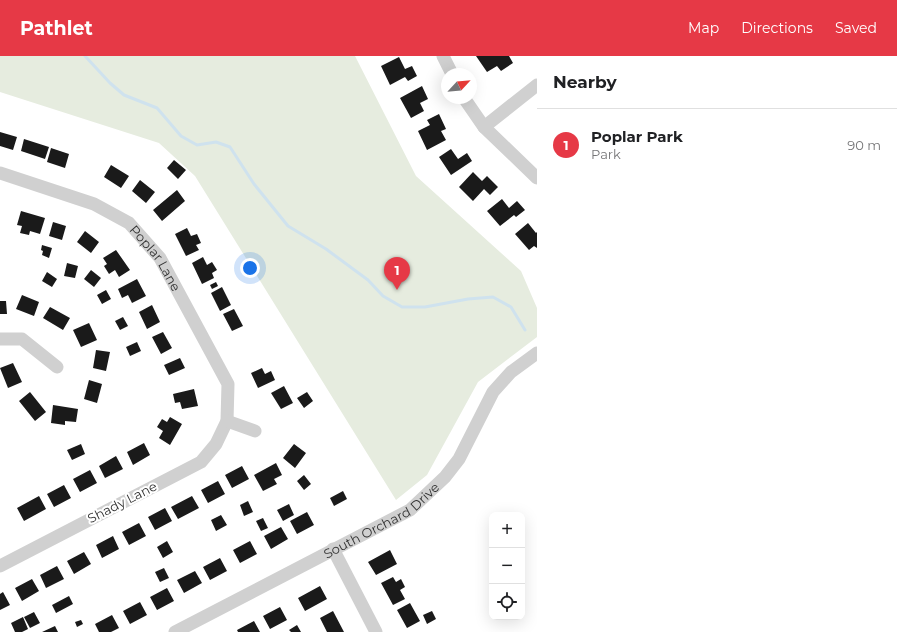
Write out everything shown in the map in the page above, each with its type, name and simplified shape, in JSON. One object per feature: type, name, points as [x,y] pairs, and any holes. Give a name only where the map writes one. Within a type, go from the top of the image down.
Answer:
[{"type":"street","points":[[443,56],[449,68]]},
{"type":"street","points":[[484,127],[537,85]]},
{"type":"street","points":[[468,104],[484,127],[537,178]]},
{"type":"street","name":"Poplar Lane","points":[[0,173],[94,204],[129,223],[160,258],[228,384],[227,421]]},
{"type":"street","points":[[0,339],[22,339],[57,367]]},
{"type":"street","name":"South Orchard Drive","points":[[175,632],[410,510],[445,477],[459,458],[494,392],[512,372],[537,353]]},
{"type":"street","points":[[227,421],[255,431]]},
{"type":"street","name":"Shady Lane","points":[[0,566],[201,462],[216,444],[227,421]]},
{"type":"street","points":[[333,549],[376,632]]},
{"type":"shaded area","points":[[0,56],[355,56],[416,176],[521,271],[537,308],[537,337],[478,382],[427,475],[396,500],[195,176],[159,143],[0,92]]},
{"type":"building","points":[[476,56],[509,56],[513,63],[501,71],[497,66],[487,72]]},
{"type":"building","points":[[399,57],[405,69],[412,66],[417,76],[408,81],[405,77],[390,85],[381,66]]},
{"type":"building","points":[[422,86],[428,99],[420,103],[424,111],[411,118],[400,98]]},
{"type":"building","points":[[439,114],[446,129],[441,131],[446,140],[427,150],[418,131],[430,125],[427,120]]},
{"type":"building","points":[[0,132],[17,137],[13,150],[0,146]]},
{"type":"building","points":[[24,139],[49,147],[45,159],[21,151]]},
{"type":"building","points":[[51,148],[69,154],[65,168],[47,162]]},
{"type":"building","points":[[451,149],[458,159],[467,153],[472,161],[451,175],[439,157]]},
{"type":"building","points":[[174,160],[186,170],[178,179],[167,168]]},
{"type":"building","points":[[111,165],[129,176],[121,188],[104,177]]},
{"type":"building","points":[[473,172],[482,181],[487,176],[498,187],[490,195],[484,189],[473,201],[459,187]]},
{"type":"building","points":[[140,180],[155,192],[146,203],[132,191]]},
{"type":"building","points":[[177,190],[185,201],[162,221],[153,210]]},
{"type":"building","points":[[502,199],[509,208],[517,201],[525,210],[516,217],[514,215],[500,226],[487,211]]},
{"type":"building","points":[[21,211],[45,218],[40,234],[30,231],[29,235],[20,233],[22,226],[17,225]]},
{"type":"building","points":[[53,222],[66,226],[62,240],[49,236]]},
{"type":"building","points":[[528,223],[536,233],[537,232],[537,248],[534,246],[529,250],[515,234]]},
{"type":"building","points":[[187,228],[191,236],[197,234],[201,243],[196,245],[199,250],[186,256],[175,234]]},
{"type":"building","points":[[85,231],[99,242],[91,253],[77,242]]},
{"type":"building","points":[[42,245],[52,248],[49,258],[42,255]]},
{"type":"building","points":[[116,250],[130,270],[119,277],[115,270],[109,274],[104,266],[107,264],[103,258]]},
{"type":"building","points":[[203,257],[207,265],[212,262],[217,270],[212,273],[214,278],[202,284],[192,263]]},
{"type":"building","points":[[67,263],[78,266],[75,278],[64,276]]},
{"type":"building","points":[[91,270],[101,278],[94,287],[84,279]]},
{"type":"building","points":[[47,272],[57,279],[52,287],[42,281]]},
{"type":"building","points":[[137,279],[146,296],[132,303],[128,295],[122,298],[118,289]]},
{"type":"building","points":[[216,282],[218,286],[212,289],[210,285]]},
{"type":"building","points":[[222,287],[231,305],[220,311],[211,293]]},
{"type":"building","points":[[106,290],[111,299],[102,304],[97,295]]},
{"type":"building","points":[[22,295],[39,302],[34,316],[16,309]]},
{"type":"building","points":[[0,301],[6,301],[7,314],[0,314]]},
{"type":"building","points":[[152,305],[160,322],[147,329],[139,312]]},
{"type":"building","points":[[50,307],[70,318],[63,330],[43,318]]},
{"type":"building","points":[[234,309],[243,326],[232,331],[223,314]]},
{"type":"building","points":[[123,317],[128,326],[120,330],[115,321]]},
{"type":"building","points":[[89,323],[97,340],[81,347],[73,330]]},
{"type":"building","points":[[163,332],[172,348],[161,354],[152,337]]},
{"type":"building","points":[[137,342],[141,351],[130,356],[126,347]]},
{"type":"building","points":[[96,350],[110,352],[106,371],[93,368]]},
{"type":"building","points":[[180,358],[185,368],[169,375],[164,365]]},
{"type":"building","points":[[13,363],[22,382],[8,388],[0,368]]},
{"type":"building","points":[[262,368],[265,374],[271,371],[275,380],[258,388],[251,373]]},
{"type":"building","points":[[89,380],[102,384],[97,403],[84,399]]},
{"type":"building","points":[[284,386],[293,403],[281,409],[271,393]]},
{"type":"building","points":[[194,389],[198,406],[182,409],[180,402],[175,403],[173,394]]},
{"type":"building","points":[[30,392],[46,412],[35,421],[19,401]]},
{"type":"building","points":[[307,392],[313,401],[304,408],[297,398]]},
{"type":"building","points":[[53,405],[78,409],[76,422],[65,421],[65,425],[51,423]]},
{"type":"building","points":[[170,417],[182,424],[170,445],[159,438],[163,431],[157,427],[162,419],[167,422]]},
{"type":"building","points":[[144,443],[150,455],[133,465],[127,452]]},
{"type":"building","points":[[81,444],[85,454],[72,460],[67,450]]},
{"type":"building","points":[[294,444],[306,453],[295,468],[283,458]]},
{"type":"building","points":[[116,456],[123,469],[105,478],[99,466]]},
{"type":"building","points":[[276,463],[282,475],[274,479],[277,484],[263,491],[254,475]]},
{"type":"building","points":[[242,466],[249,479],[232,488],[225,475]]},
{"type":"building","points":[[90,470],[97,483],[80,492],[73,479]]},
{"type":"building","points":[[304,475],[311,484],[304,490],[297,481]]},
{"type":"building","points":[[218,481],[225,494],[208,503],[201,490]]},
{"type":"building","points":[[64,485],[71,498],[54,507],[47,494]]},
{"type":"building","points":[[343,491],[347,499],[334,506],[330,498]]},
{"type":"building","points":[[39,496],[46,509],[24,521],[17,508]]},
{"type":"building","points":[[192,496],[199,508],[178,519],[171,507]]},
{"type":"building","points":[[248,501],[253,512],[244,516],[240,505]]},
{"type":"building","points":[[289,504],[294,515],[283,521],[277,510]]},
{"type":"building","points":[[165,508],[172,521],[155,530],[148,517]]},
{"type":"building","points":[[307,512],[314,525],[297,534],[290,521]]},
{"type":"building","points":[[221,515],[227,525],[216,531],[211,520]]},
{"type":"building","points":[[263,518],[268,528],[261,531],[256,521]]},
{"type":"building","points":[[139,523],[146,536],[129,545],[122,532]]},
{"type":"building","points":[[281,527],[288,539],[271,549],[264,536]]},
{"type":"building","points":[[113,536],[119,549],[102,558],[96,545]]},
{"type":"building","points":[[167,541],[173,552],[163,558],[157,547]]},
{"type":"building","points":[[250,541],[257,554],[240,563],[233,550]]},
{"type":"building","points":[[390,550],[397,564],[376,575],[368,562]]},
{"type":"building","points":[[84,552],[91,564],[74,574],[67,561]]},
{"type":"building","points":[[220,558],[227,571],[210,580],[203,567]]},
{"type":"building","points":[[57,566],[64,579],[46,588],[40,575]]},
{"type":"building","points":[[164,568],[169,578],[160,582],[155,572]]},
{"type":"building","points":[[195,571],[202,583],[184,593],[177,580]]},
{"type":"building","points":[[393,577],[396,582],[401,579],[405,587],[400,590],[405,599],[393,605],[381,583]]},
{"type":"building","points":[[32,579],[39,591],[22,601],[15,588]]},
{"type":"building","points":[[320,586],[327,599],[305,611],[298,598]]},
{"type":"building","points":[[167,588],[174,601],[157,610],[150,597]]},
{"type":"building","points":[[3,592],[10,605],[0,610],[0,594]]},
{"type":"building","points":[[69,596],[73,604],[56,613],[52,605]]},
{"type":"building","points":[[140,602],[147,615],[130,624],[123,611]]},
{"type":"building","points":[[410,603],[420,621],[407,628],[397,610]]},
{"type":"building","points":[[280,607],[287,620],[270,629],[263,616]]},
{"type":"building","points":[[333,611],[344,632],[327,632],[320,618]]},
{"type":"building","points":[[432,611],[436,619],[427,624],[423,615]]},
{"type":"building","points":[[34,612],[40,623],[30,628],[24,617]]},
{"type":"building","points":[[112,615],[119,628],[111,632],[99,632],[95,624]]},
{"type":"building","points":[[23,617],[28,629],[22,632],[15,632],[11,623]]},
{"type":"building","points":[[81,620],[83,624],[77,627],[75,622]]},
{"type":"building","points":[[254,621],[260,632],[238,632],[237,630]]},
{"type":"building","points":[[297,625],[301,632],[291,632],[289,630]]},
{"type":"building","points":[[55,626],[58,632],[42,632]]},
{"type":"waterway","points":[[85,56],[110,83],[124,95],[157,108],[181,136],[197,145],[216,142],[230,147],[254,184],[288,226],[326,249],[368,280],[383,296],[402,307],[425,307],[468,299],[493,297],[511,307],[525,330]]},
{"type":"place","name":"Poplar Park","points":[[397,290]]}]
